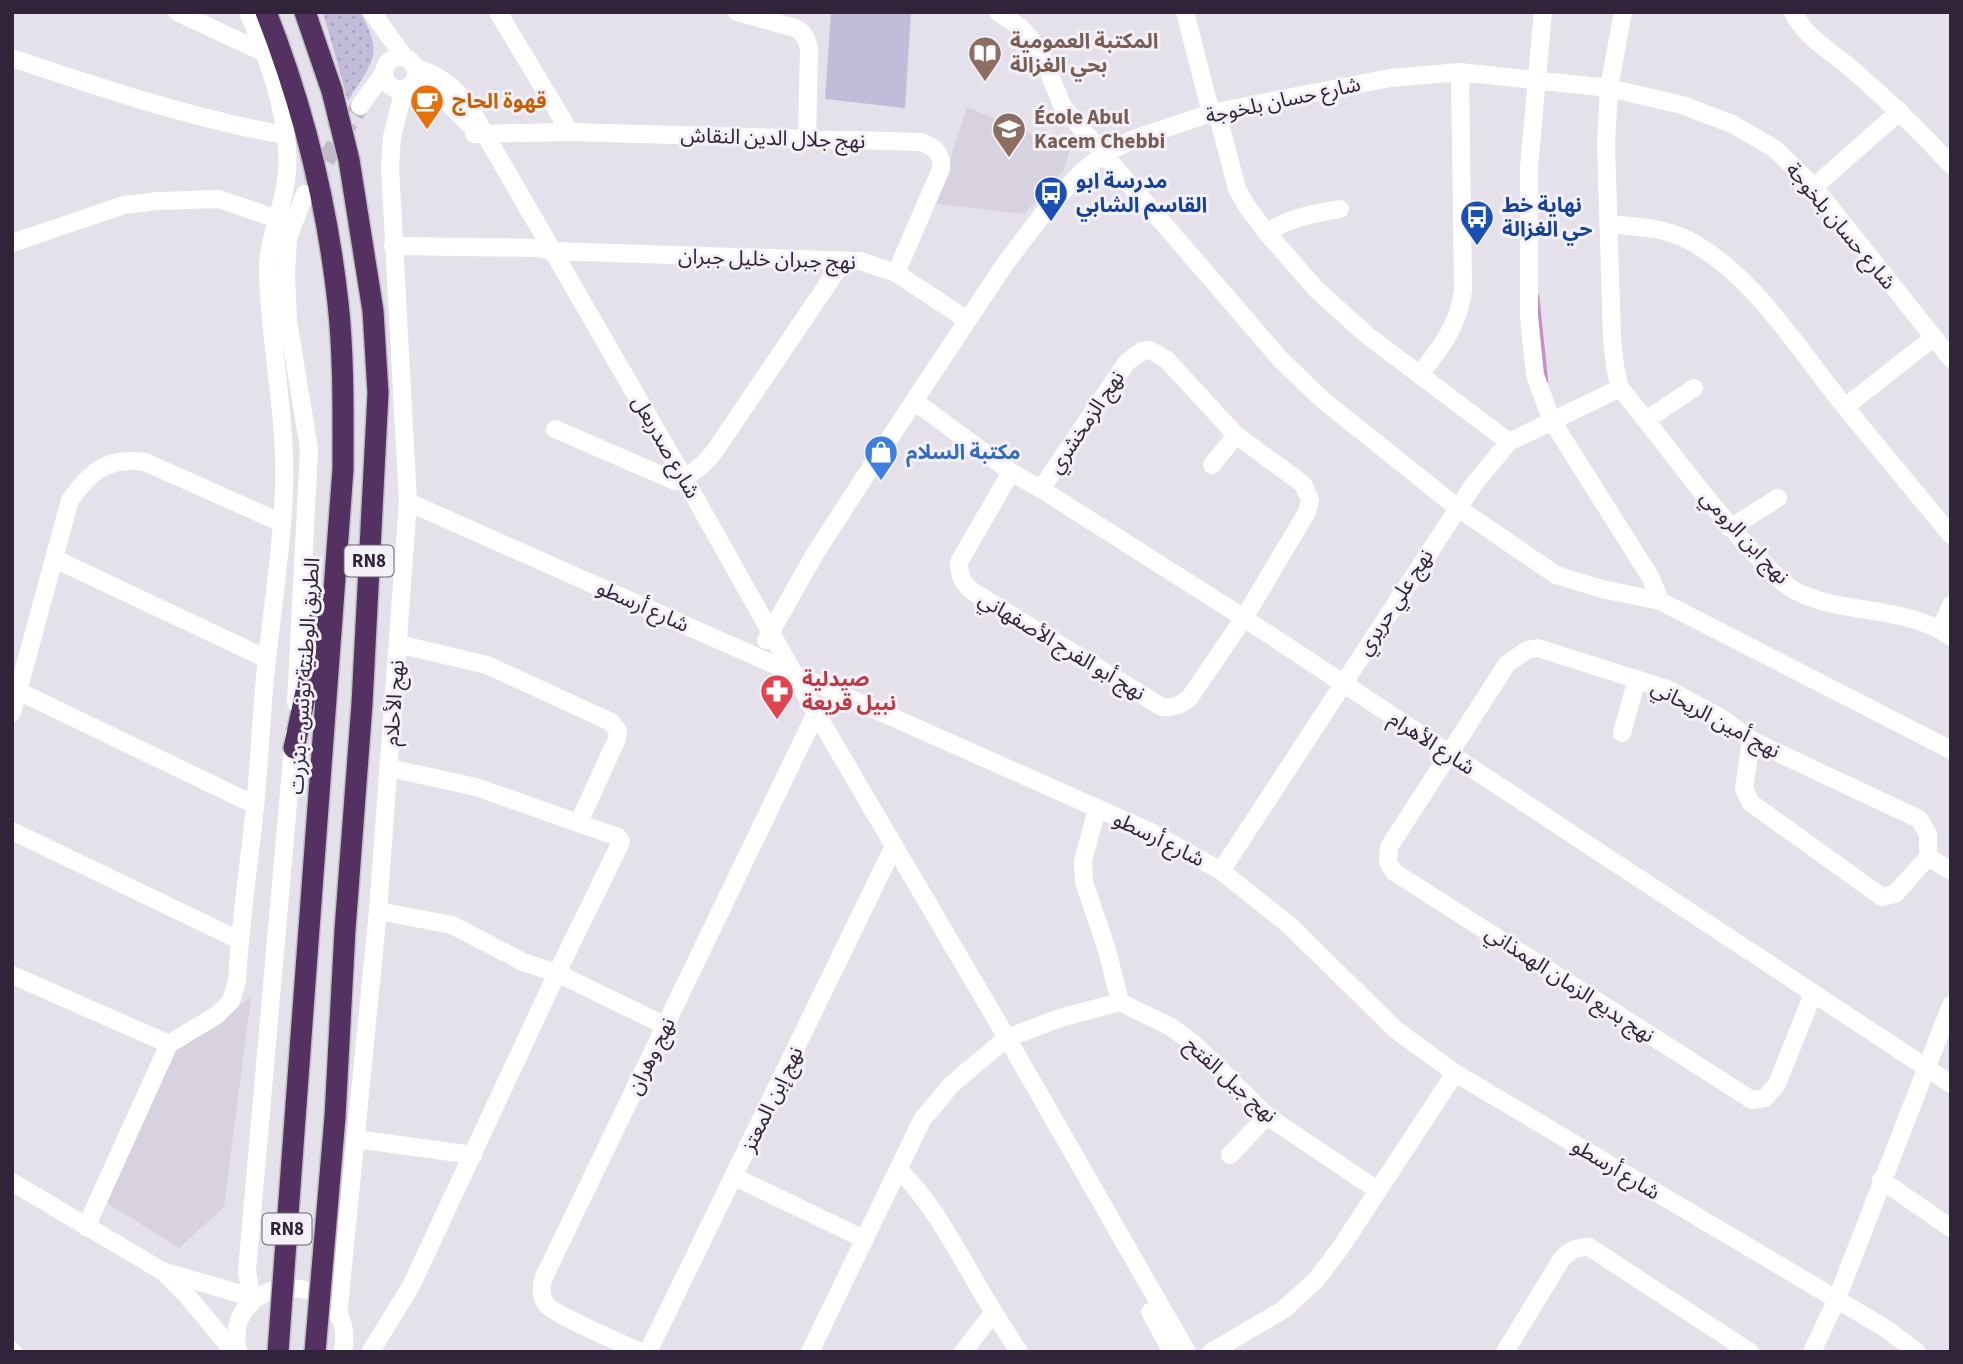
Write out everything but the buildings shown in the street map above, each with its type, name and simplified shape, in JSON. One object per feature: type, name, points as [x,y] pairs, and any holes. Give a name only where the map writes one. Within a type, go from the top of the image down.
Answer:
[{"type":"highway","name":"الطريق الوطنية تونس - بنزرت","points":[[266,12],[313,156],[324,206],[338,305],[343,399],[343,469],[278,1352]]},
{"type":"highway","name":"RN8","points":[[305,12],[332,91],[349,160],[373,311],[378,393],[362,704],[344,943],[335,1117],[315,1352]]},
{"type":"highway","name":"RN8","points":[[294,748],[317,640],[343,399]]},
{"type":"street","points":[[177,12],[265,53]]},
{"type":"street","points":[[86,1227],[169,1044],[217,1015],[231,1001],[237,981],[284,491],[284,421],[268,274],[269,252],[287,171],[285,135],[265,53],[248,12]]},
{"type":"street","points":[[372,12],[385,69]]},
{"type":"street","points":[[372,12],[409,75]]},
{"type":"street","points":[[498,12],[570,132]]},
{"type":"street","points":[[737,12],[795,28],[802,31],[806,38],[807,139]]},
{"type":"street","points":[[998,12],[1020,27],[1041,54],[1063,107],[1281,360],[1324,401],[1458,508],[1556,576],[1660,601],[1951,750]]},
{"type":"street","points":[[1185,12],[1237,190],[1248,208],[1316,289],[1368,336],[1509,442]]},
{"type":"street","points":[[1543,12],[1529,167],[1529,317],[1535,375],[1552,421],[1651,578],[1660,601]]},
{"type":"street","points":[[1620,388],[1612,338],[1606,143],[1609,88],[1623,12]]},
{"type":"street","points":[[1793,12],[1804,30],[1815,41],[1900,111],[1951,165]]},
{"type":"street","points":[[360,106],[385,69],[397,57],[409,75]]},
{"type":"street","points":[[12,58],[168,107],[244,128],[285,135]]},
{"type":"street","name":"شارع صدربعل","points":[[385,69],[390,87],[409,75],[429,72],[450,85],[470,108],[479,133],[544,249],[1002,1041]]},
{"type":"street","points":[[1419,375],[1449,334],[1461,307],[1460,72]]},
{"type":"street","name":"شارع حسان بلخوجة","points":[[769,636],[816,552],[914,401],[1005,264],[1049,206],[1085,169],[1104,154],[1134,139],[1214,112],[1390,78],[1460,72],[1609,88],[1682,105],[1732,124],[1775,149],[1814,187],[1951,359]]},
{"type":"street","name":"نهج الأحلام","points":[[343,1352],[341,1322],[378,911],[408,502],[390,190],[391,147],[409,75]]},
{"type":"street","points":[[1814,187],[1900,111]]},
{"type":"street","name":"نهج جلال الدين النقاش","points":[[479,133],[570,132],[921,142],[930,145],[942,160],[941,169],[896,273]]},
{"type":"street","points":[[251,1303],[247,1272],[294,748],[309,449],[288,321],[286,273],[288,238],[304,194]]},
{"type":"street","points":[[12,243],[124,205],[158,201],[219,199],[277,219]]},
{"type":"street","points":[[1267,233],[1282,223],[1340,209]]},
{"type":"street","points":[[1610,224],[1663,229],[1691,241],[1724,264],[1746,284],[1951,535]]},
{"type":"street","name":"نهج جبران خليل جبران","points":[[393,246],[860,261],[896,273],[967,320]]},
{"type":"street","points":[[555,429],[680,480],[703,466],[715,452],[844,260]]},
{"type":"street","points":[[1845,407],[1933,338]]},
{"type":"street","name":"نهج الزمخشري","points":[[1041,489],[1127,362],[1142,351],[1150,350],[1166,359],[1236,435],[1303,484],[1310,500],[1307,512],[1244,618]]},
{"type":"street","name":"نهج علي حريري","points":[[1221,870],[1474,484],[1509,442],[1620,388]]},
{"type":"street","name":"نهج ابن الرومي","points":[[1620,388],[1730,528],[1790,587],[1825,601],[1890,613],[1945,633]]},
{"type":"street","points":[[1646,420],[1694,388]]},
{"type":"street","name":"شارع الأهرام","points":[[914,401],[1011,472],[1244,618],[1951,1084]]},
{"type":"street","points":[[1212,466],[1236,435]]},
{"type":"street","points":[[12,713],[70,500],[85,480],[105,465],[124,459],[145,462],[282,523]]},
{"type":"street","name":"نهج أبو الفرج الأصفهاني","points":[[1011,472],[959,562],[959,573],[963,582],[975,593],[1162,707],[1169,708],[1182,705],[1190,697],[1244,618]]},
{"type":"street","points":[[1730,528],[1778,498]]},
{"type":"street","name":"شارع أرسطو","points":[[408,502],[1153,833],[1221,870],[1289,925],[1396,1030],[1455,1073],[1885,1328],[1917,1352]]},
{"type":"street","points":[[55,559],[267,659]]},
{"type":"street","points":[[1945,633],[1951,605]]},
{"type":"street","points":[[398,644],[486,665],[611,722],[618,731],[617,739],[579,822]]},
{"type":"street","name":"نهج أمين الريحاني","points":[[1449,754],[1507,664],[1527,650],[1538,648],[1667,689],[1721,718],[1751,740],[1919,819],[1927,834],[1928,858]]},
{"type":"street","points":[[1622,733],[1637,679]]},
{"type":"street","points":[[18,691],[255,805]]},
{"type":"street","name":"نهج وهران","points":[[640,1352],[546,1304],[541,1288],[544,1277],[814,717]]},
{"type":"street","points":[[1751,740],[1744,789],[1751,803],[1882,897],[1895,894],[1928,858],[1951,871]]},
{"type":"street","name":"نهج بديع الزمان الهمذاني","points":[[1449,754],[1389,847],[1388,862],[1394,872],[1752,1100],[1765,1098],[1777,1084],[1813,995]]},
{"type":"street","points":[[236,1352],[239,1324],[251,1303],[264,1293],[292,1286],[319,1295],[330,1304],[341,1322],[372,1351],[411,1286],[621,842],[618,837],[579,822],[476,788],[389,768]]},
{"type":"street","points":[[810,1352],[922,1120],[952,1084],[1002,1041],[1060,1017],[1119,1002],[1107,950],[1084,882],[1083,861],[1097,808]]},
{"type":"street","points":[[12,831],[239,940]]},
{"type":"street","name":"نهج إبن المعتز","points":[[648,1352],[891,851]]},
{"type":"street","points":[[378,911],[452,925],[523,962],[557,973],[666,1026]]},
{"type":"street","points":[[12,975],[169,1044]]},
{"type":"street","name":"نهج جبل الفتح","points":[[1119,1002],[1171,1027],[1194,1044],[1267,1116],[1377,1190]]},
{"type":"street","points":[[1812,1352],[1836,1301],[1951,1005]]},
{"type":"street","points":[[1002,1041],[1172,1352]]},
{"type":"street","points":[[1002,1041],[1186,1352]]},
{"type":"street","points":[[1211,1352],[1283,1310],[1316,1280],[1341,1247],[1455,1073]]},
{"type":"street","points":[[1230,1155],[1267,1116]]},
{"type":"street","points":[[356,1139],[473,1155]]},
{"type":"street","points":[[898,1169],[923,1195],[937,1216],[993,1313],[1019,1352]]},
{"type":"street","points":[[734,1177],[864,1239]]},
{"type":"street","points":[[1881,1181],[1951,1228]]},
{"type":"street","points":[[12,1182],[162,1271],[185,1293],[236,1352]]},
{"type":"street","points":[[1505,1352],[1561,1260],[1572,1249],[1579,1247],[1589,1247],[1750,1352]]},
{"type":"street","points":[[162,1271],[241,1294],[251,1303]]},
{"type":"street","points":[[963,1352],[993,1313]]},
{"type":"shaded area","points":[[323,12],[360,12],[372,39],[374,49],[369,67],[348,101]]},
{"type":"shaded area","points":[[831,12],[911,12],[905,108],[825,99]]},
{"type":"shaded area","name":"École Abul Kacem Chebbi","points":[[967,107],[1070,149],[1064,170],[1024,214],[936,204]]},
{"type":"shaded area","points":[[251,997],[224,1207],[179,1248],[107,1203],[173,1053]]},
{"type":"waterway","points":[[1537,296],[1546,382]]},
{"type":"tunnel","points":[[311,183],[360,106]]},
{"type":"place","name":"المكتبة العمومية بحي الغزالة","points":[[985,83]]},
{"type":"place","name":"قهوة الحاج","points":[[427,131]]},
{"type":"place","name":"École Abul Kacem Chebbi","points":[[1009,159]]},
{"type":"place","name":"مدرسة ابو القاسم الشابي","points":[[1051,223]]},
{"type":"place","name":"نهاية خط حي الغزالة","points":[[1477,247]]},
{"type":"place","name":"مكتبة السلام","points":[[881,482]]},
{"type":"place","name":"صيدلية نبيل قريعة","points":[[777,721]]}]
